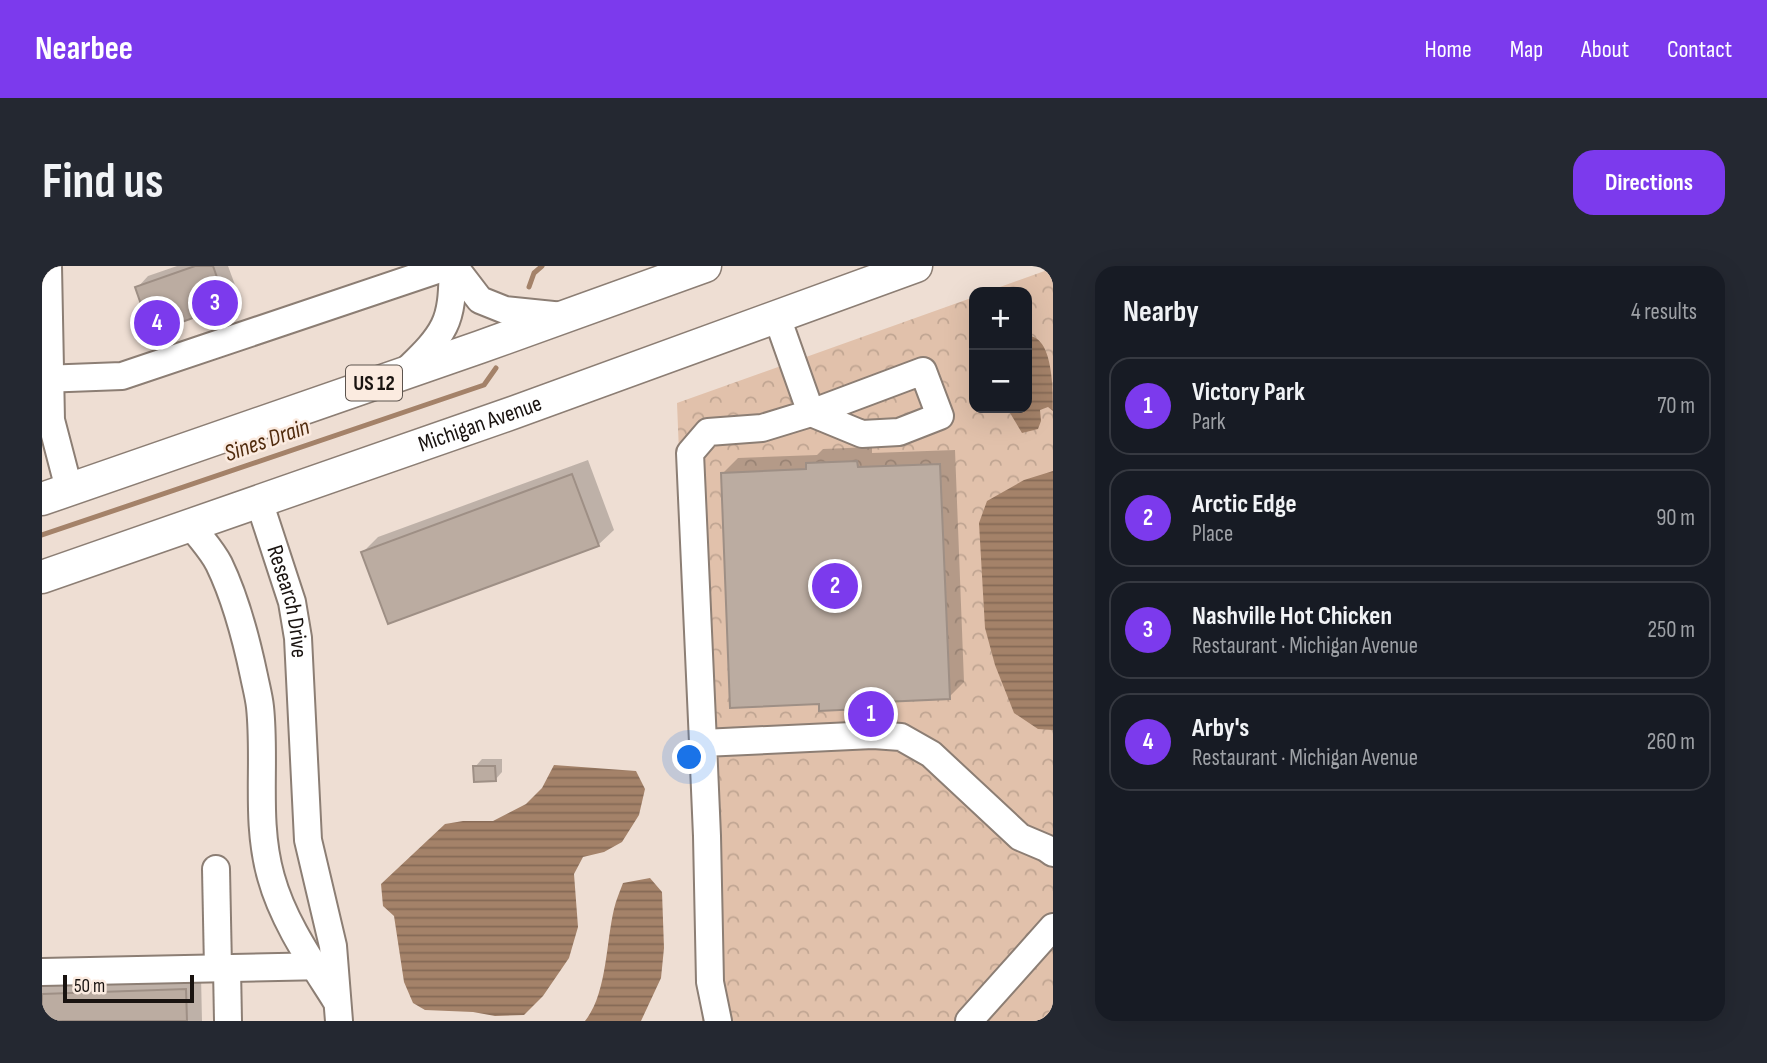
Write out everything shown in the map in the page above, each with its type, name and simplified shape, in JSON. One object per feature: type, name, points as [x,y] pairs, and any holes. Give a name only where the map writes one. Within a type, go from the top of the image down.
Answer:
[{"type":"main road","name":"US 12","points":[[56,494],[705,266]]},
{"type":"main road","name":"Michigan Avenue","points":[[42,577],[515,412],[916,266]]},
{"type":"street","points":[[48,266],[46,379],[56,494]]},
{"type":"street","points":[[46,379],[122,376],[407,273],[452,266]]},
{"type":"street","points":[[452,266],[480,300],[505,310],[565,316]]},
{"type":"street","points":[[405,373],[437,338],[446,323],[452,295],[452,266]]},
{"type":"street","points":[[718,1021],[710,982],[707,836],[690,453],[708,432],[762,428],[811,413],[778,317]]},
{"type":"street","name":"Research Drive","points":[[259,501],[292,602],[298,638],[308,840],[333,946],[324,966]]},
{"type":"street","name":"Research Drive","points":[[191,525],[218,563],[249,652],[260,707],[262,823],[270,875],[278,897],[324,966],[338,1012]]},
{"type":"street","points":[[260,707],[302,704]]},
{"type":"street","points":[[703,743],[873,735],[901,737],[932,754],[1020,837],[1053,853]]},
{"type":"street","points":[[265,845],[308,840]]},
{"type":"street","points":[[216,869],[228,1021]]},
{"type":"street","points":[[969,1021],[1053,927]]},
{"type":"street","points":[[42,972],[324,966]]},
{"type":"green space","points":[[1053,268],[1053,1021],[702,1021],[677,403],[969,299],[969,413],[1032,413],[1032,287],[1000,287]]},
{"type":"shaded area","points":[[1032,337],[1042,344],[1047,353],[1052,377],[1053,411],[1048,407],[1040,410],[1041,421],[1038,429],[1022,433],[1010,413],[1032,413]]},
{"type":"shaded area","points":[[1053,471],[1053,730],[1038,729],[1014,713],[995,665],[985,628],[979,523],[987,501],[1024,480]]},
{"type":"shaded area","points":[[554,765],[636,771],[645,789],[639,815],[622,842],[604,852],[583,857],[574,874],[578,927],[569,958],[543,996],[524,1015],[495,1016],[473,1012],[425,1010],[413,1003],[404,982],[394,916],[383,906],[381,884],[445,824],[493,821],[526,804],[542,788]]},
{"type":"shaded area","points":[[650,878],[662,892],[664,948],[661,978],[641,1021],[585,1021],[598,997],[614,909],[623,883]]},
{"type":"building","points":[[195,266],[213,266],[227,306],[151,333],[135,287]]},
{"type":"building","points":[[857,461],[858,467],[940,464],[950,699],[860,703],[861,709],[819,711],[819,704],[730,708],[721,473],[806,469],[806,463]]},
{"type":"building","points":[[572,474],[599,546],[388,624],[361,552]]},
{"type":"building","points":[[473,766],[495,766],[496,781],[474,782]]},
{"type":"building","points":[[186,989],[187,1021],[42,1021],[42,994]]},
{"type":"waterway","name":"Sines Drain","points":[[529,287],[534,273],[542,266]]},
{"type":"waterway","name":"Sines Drain","points":[[42,535],[484,385],[496,368]]},
{"type":"place","name":"Nashville Hot Chicken","points":[[215,303]]},
{"type":"place","name":"Arby's","points":[[157,323]]},
{"type":"place","name":"Arctic Edge","points":[[835,586]]},
{"type":"place","name":"Victory Park","points":[[871,714]]}]
